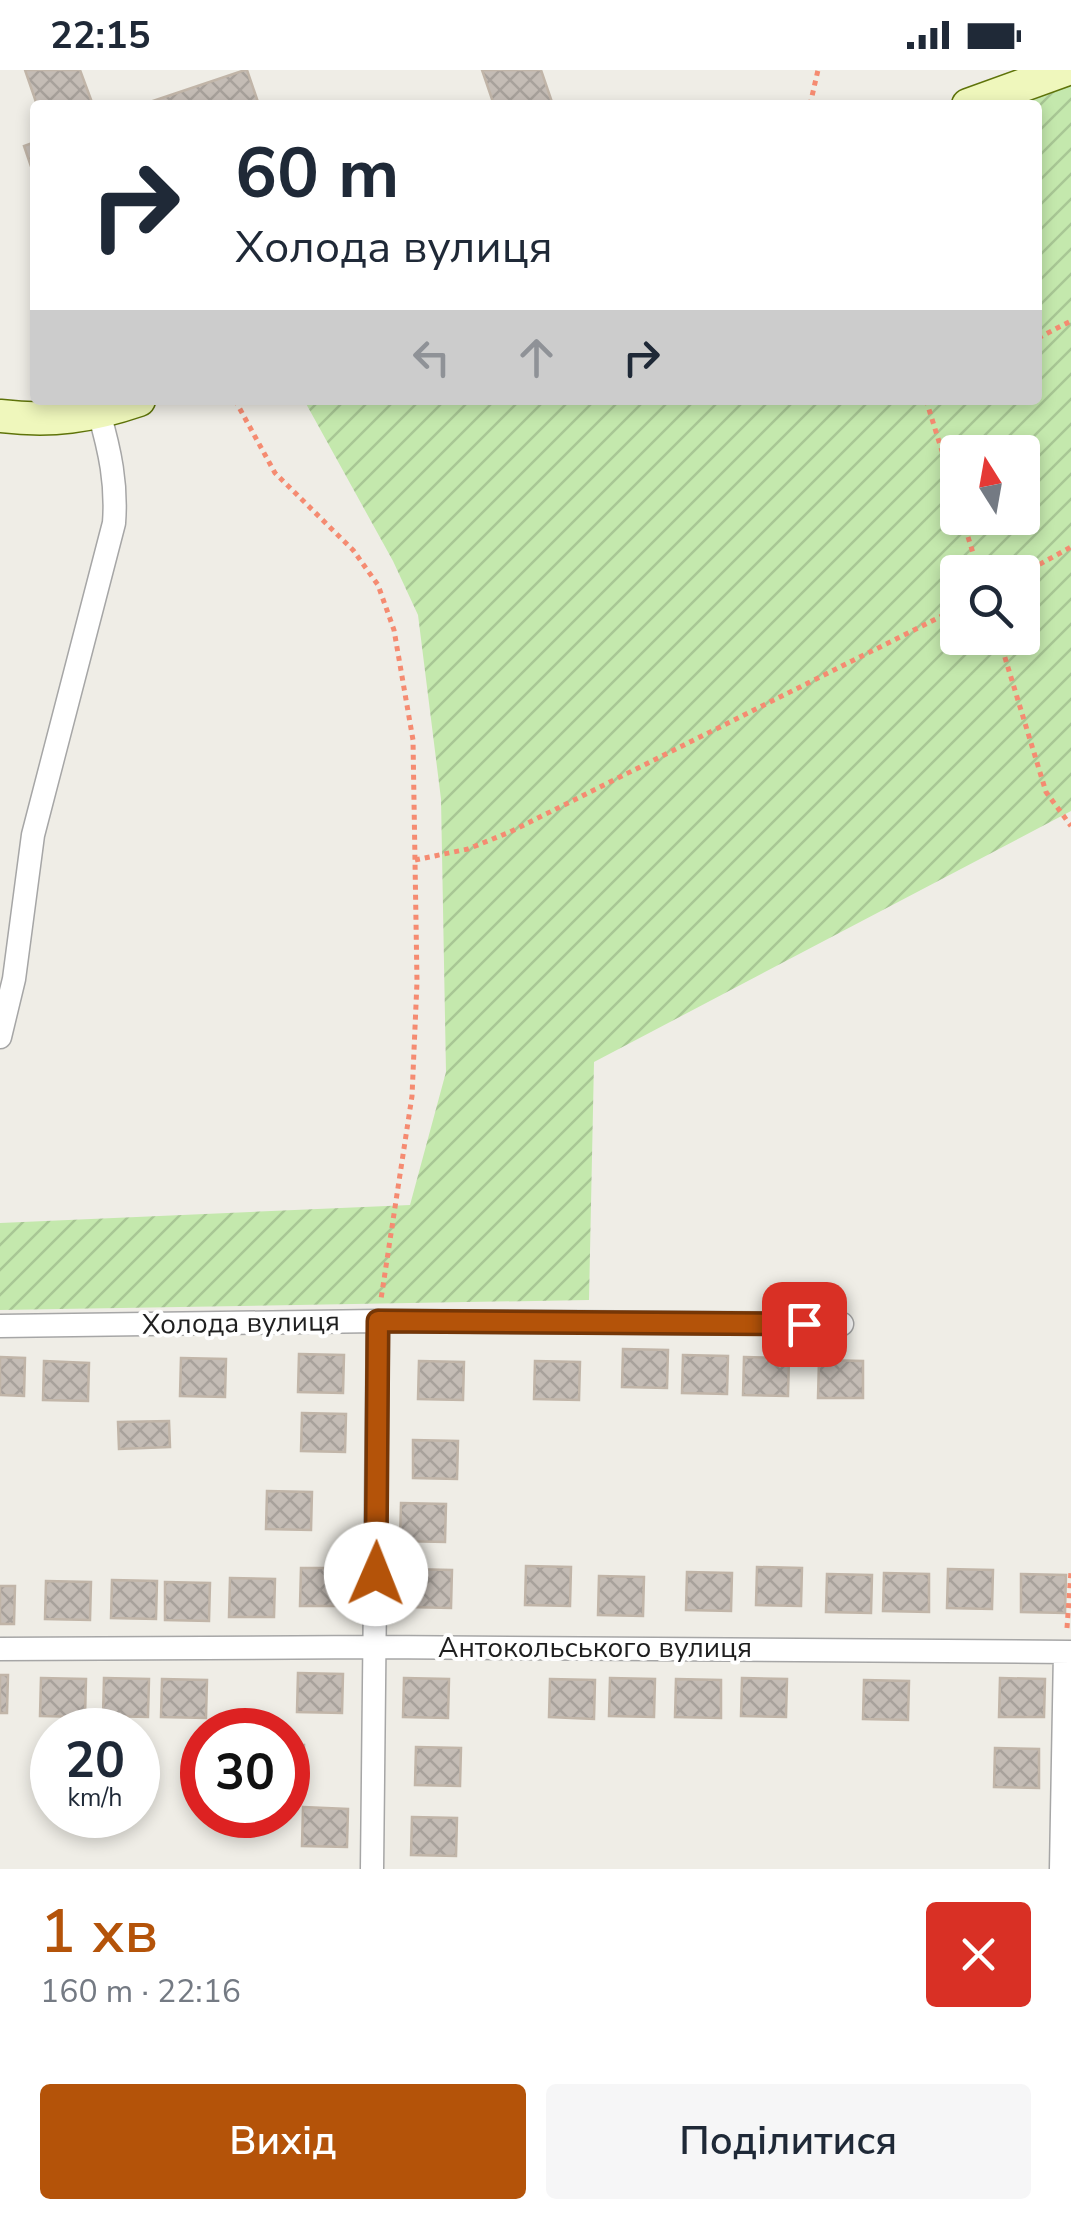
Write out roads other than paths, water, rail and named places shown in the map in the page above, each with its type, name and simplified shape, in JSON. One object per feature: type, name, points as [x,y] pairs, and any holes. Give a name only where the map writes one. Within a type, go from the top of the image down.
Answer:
[{"type":"street","points":[[982,100],[1065,70]]},
{"type":"street","points":[[0,416],[67,419],[124,405]]},
{"type":"street","points":[[0,1037],[14,979],[33,835],[114,523],[116,492],[111,454],[99,413]]},
{"type":"street","points":[[372,1869],[378,1321]]},
{"type":"street","name":"Холода вулиця","points":[[0,1326],[378,1321],[842,1324]]},
{"type":"street","name":"Антокольського вулиця","points":[[0,1649],[375,1647],[1068,1652]]},
{"type":"street","points":[[1061,1869],[1068,1652]]}]
